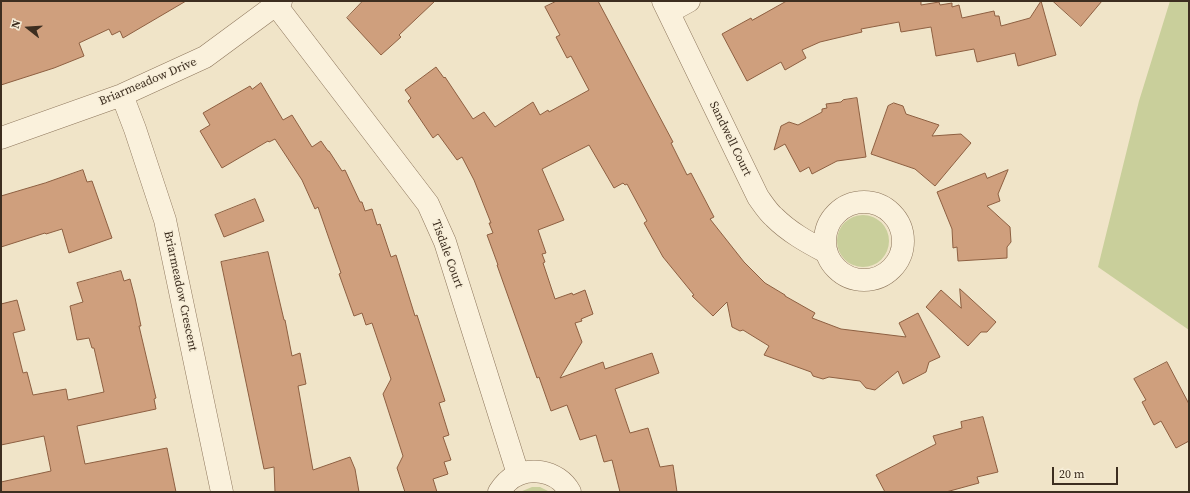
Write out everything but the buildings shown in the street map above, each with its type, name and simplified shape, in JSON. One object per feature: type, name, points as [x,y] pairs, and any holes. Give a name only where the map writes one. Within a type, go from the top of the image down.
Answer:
[{"type":"street","points":[[666,7],[689,1]]},
{"type":"street","name":"Briarmeadow Drive","points":[[1,138],[122,96],[205,57],[279,3]]},
{"type":"street","name":"Tisdale Court","points":[[279,3],[428,204],[445,242],[518,474]]},
{"type":"street","name":"Sandwell Court","points":[[666,7],[758,197],[772,216],[784,227],[826,252]]},
{"type":"street","name":"Briarmeadow Crescent","points":[[122,96],[135,129],[165,220],[222,492]]},
{"type":"street","points":[[499,492],[507,482],[518,474],[531,471],[545,472],[557,478],[567,487],[570,492]]},
{"type":"green space","points":[[1170,1],[1189,1],[1189,330],[1098,267],[1139,101]]},
{"type":"green space","points":[[863,215],[873,217],[881,223],[887,231],[889,241],[887,251],[881,259],[873,265],[863,267],[853,265],[845,259],[839,251],[837,241],[839,231],[845,223],[853,217]]},
{"type":"green space","points":[[532,487],[540,487],[550,492],[520,492]]}]
